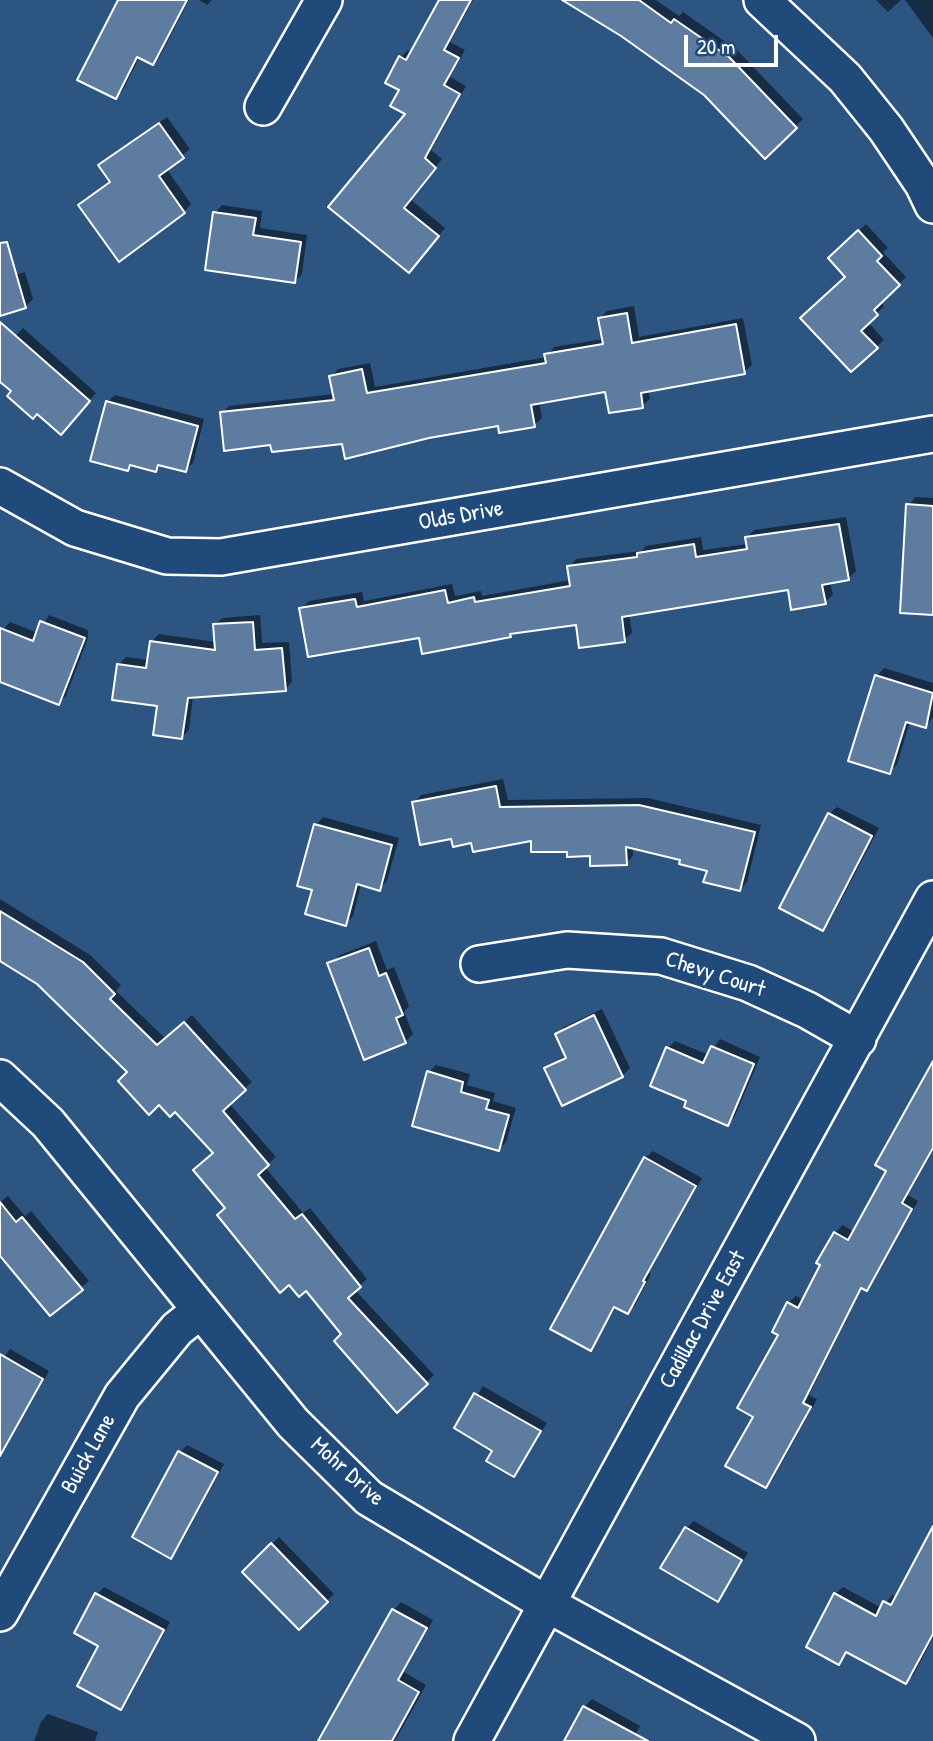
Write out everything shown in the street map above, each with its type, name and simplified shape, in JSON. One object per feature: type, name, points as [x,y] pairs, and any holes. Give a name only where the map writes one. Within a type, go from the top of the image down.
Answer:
[{"type":"street","points":[[263,107],[324,0]]},
{"type":"street","points":[[762,0],[845,78],[886,129],[923,184],[933,205]]},
{"type":"street","name":"Olds Drive","points":[[0,486],[75,528],[167,556],[221,557],[933,434]]},
{"type":"street","name":"Cadillac Drive East","points":[[472,1741],[933,899]]},
{"type":"street","name":"Chevy Court","points":[[479,964],[567,950],[661,956],[748,983],[807,1010],[858,1039]]},
{"type":"street","name":"Mohr Drive","points":[[0,1078],[48,1123],[293,1423],[369,1498],[547,1604],[797,1741]]},
{"type":"street","name":"Buick Lane","points":[[0,1613],[122,1396],[177,1329],[201,1310]]},
{"type":"building","points":[[118,0],[187,0],[153,65],[137,57],[116,99],[77,80]]},
{"type":"building","points":[[439,0],[471,0],[444,50],[459,58],[444,85],[460,94],[425,158],[436,168],[404,208],[439,236],[409,273],[328,207],[405,114],[390,106],[399,90],[385,83],[399,56],[406,60]]},
{"type":"building","points":[[562,0],[639,0],[671,23],[674,19],[729,57],[797,128],[765,159],[704,95],[621,36]]},
{"type":"building","points":[[159,123],[184,158],[159,176],[185,213],[119,262],[78,205],[110,182],[98,165]]},
{"type":"building","points":[[213,212],[256,218],[253,235],[301,242],[295,283],[205,270]]},
{"type":"building","points":[[858,230],[882,256],[877,261],[900,285],[874,310],[878,315],[861,331],[878,348],[851,372],[800,318],[845,277],[828,258]]},
{"type":"building","points":[[7,242],[26,308],[0,316],[0,243]]},
{"type":"building","points":[[627,313],[632,343],[736,324],[745,374],[641,393],[643,408],[609,413],[605,392],[531,405],[535,427],[499,433],[498,426],[429,438],[345,459],[342,444],[272,452],[270,445],[224,451],[220,412],[334,400],[329,376],[362,369],[367,393],[546,363],[544,354],[603,344],[598,318]]},
{"type":"building","points":[[0,322],[90,401],[61,435],[37,414],[33,419],[7,396],[11,391],[0,382]]},
{"type":"building","points":[[106,401],[198,426],[186,472],[158,465],[156,472],[130,465],[128,471],[90,461]]},
{"type":"building","points":[[906,504],[933,506],[933,615],[900,613]]},
{"type":"building","points":[[839,524],[849,580],[822,585],[826,604],[791,610],[788,590],[622,617],[625,642],[579,648],[576,625],[510,634],[511,637],[422,654],[419,638],[308,657],[299,608],[355,599],[357,607],[445,590],[448,603],[474,597],[475,602],[570,586],[567,566],[637,557],[637,553],[694,544],[696,557],[747,549],[745,537]]},
{"type":"building","points":[[40,621],[85,638],[59,705],[0,682],[0,628],[33,641]]},
{"type":"building","points":[[253,622],[255,650],[282,648],[286,691],[188,698],[182,739],[153,735],[157,706],[112,700],[117,664],[146,668],[150,641],[215,650],[213,624]]},
{"type":"building","points":[[875,675],[933,693],[926,728],[906,722],[890,774],[848,761]]},
{"type":"building","points":[[496,786],[500,807],[639,805],[755,832],[740,891],[703,882],[707,871],[679,864],[680,860],[626,847],[627,865],[590,866],[590,856],[567,857],[567,852],[531,852],[531,841],[473,852],[471,843],[453,847],[451,839],[420,845],[412,802]]},
{"type":"building","points":[[828,813],[872,836],[823,931],[779,908]]},
{"type":"building","points":[[314,824],[392,845],[380,891],[357,884],[346,926],[305,914],[312,890],[297,886]]},
{"type":"building","points":[[0,911],[83,962],[115,994],[110,999],[157,1045],[184,1022],[246,1090],[223,1111],[269,1165],[258,1175],[295,1219],[302,1214],[361,1287],[348,1298],[428,1384],[397,1413],[334,1341],[341,1334],[306,1291],[299,1297],[289,1285],[280,1293],[217,1215],[225,1208],[193,1170],[213,1153],[175,1112],[170,1117],[159,1105],[149,1115],[118,1081],[127,1072],[37,984],[0,961]]},
{"type":"building","points":[[369,948],[379,976],[386,973],[403,1015],[396,1018],[406,1043],[364,1060],[327,963]]},
{"type":"building","points":[[594,1015],[623,1077],[562,1106],[544,1068],[566,1058],[555,1034]]},
{"type":"building","points":[[711,1046],[754,1064],[728,1126],[684,1107],[686,1101],[650,1086],[666,1047],[703,1063]]},
{"type":"building","points":[[933,1061],[933,1148],[902,1203],[912,1209],[867,1291],[861,1288],[803,1403],[811,1407],[766,1488],[725,1466],[753,1417],[737,1408],[778,1335],[772,1332],[787,1302],[798,1308],[820,1265],[816,1263],[834,1232],[848,1240],[886,1171],[875,1165]]},
{"type":"building","points":[[427,1071],[463,1082],[461,1092],[489,1100],[486,1109],[509,1115],[499,1151],[412,1126]]},
{"type":"building","points":[[644,1157],[696,1186],[643,1281],[645,1282],[628,1314],[614,1307],[591,1351],[550,1329]]},
{"type":"building","points":[[0,1202],[16,1222],[22,1217],[83,1290],[50,1316],[0,1256]]},
{"type":"building","points":[[0,1354],[43,1379],[0,1456]]},
{"type":"building","points":[[474,1393],[541,1431],[514,1477],[486,1461],[492,1451],[454,1428]]},
{"type":"building","points":[[178,1451],[218,1472],[171,1559],[132,1537]]},
{"type":"building","points":[[933,1526],[933,1634],[906,1684],[846,1652],[839,1665],[806,1647],[834,1593],[876,1616],[883,1601],[891,1605]]},
{"type":"building","points":[[685,1527],[742,1560],[718,1602],[660,1568]]},
{"type":"building","points":[[271,1543],[328,1602],[299,1630],[242,1572]]},
{"type":"building","points":[[95,1593],[164,1630],[121,1710],[77,1686],[98,1646],[74,1633]]},
{"type":"building","points":[[392,1609],[427,1628],[398,1680],[419,1692],[392,1741],[318,1741]]},
{"type":"building","points":[[583,1706],[648,1741],[564,1741]]}]
